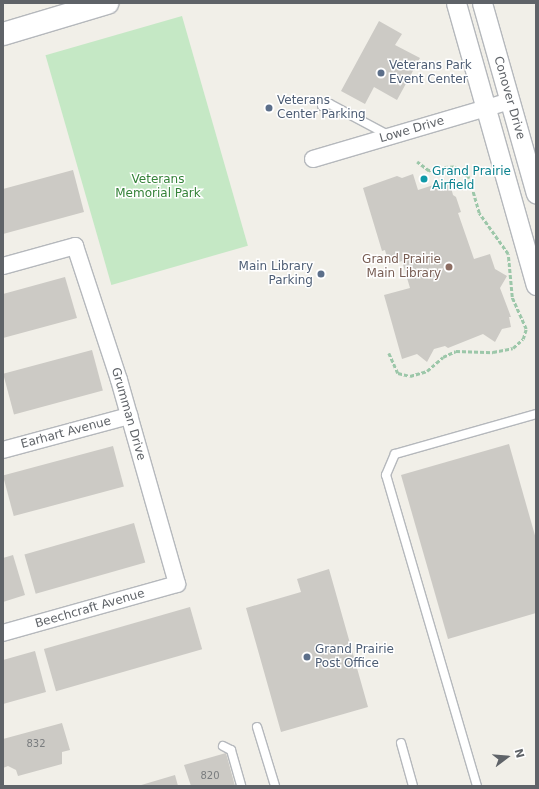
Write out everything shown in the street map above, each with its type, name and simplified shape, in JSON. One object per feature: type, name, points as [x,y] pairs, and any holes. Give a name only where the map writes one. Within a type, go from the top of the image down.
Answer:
[{"type":"main road","points":[[3,34],[107,3]]},
{"type":"street","name":"Conover Drive","points":[[456,3],[486,108],[530,239],[536,285]]},
{"type":"street","name":"Conover Drive","points":[[482,3],[536,194]]},
{"type":"street","name":"Lowe Drive","points":[[313,159],[510,101]]},
{"type":"street","name":"Grumman Drive","points":[[3,266],[75,246],[129,416],[177,584]]},
{"type":"street","name":"Earhart Avenue","points":[[3,450],[129,416]]},
{"type":"street","name":"Beechcraft Avenue","points":[[3,633],[177,584]]},
{"type":"lane","points":[[322,106],[330,104],[390,136]]},
{"type":"lane","points":[[477,786],[386,475],[395,454],[536,414]]},
{"type":"lane","points":[[257,727],[275,786]]},
{"type":"lane","points":[[401,743],[413,786]]},
{"type":"lane","points":[[223,746],[231,750],[241,786]]},
{"type":"path","points":[[389,353],[398,372],[410,376],[427,371],[443,357],[456,351],[493,352],[513,348],[523,339],[526,329],[512,297],[508,254],[479,213],[468,178],[454,167],[436,168],[429,171],[417,162]]},
{"type":"green space","name":"Veterans Memorial Park","points":[[182,16],[248,246],[111,285],[46,55]]},
{"type":"building","name":"Veterans Park Event Center","points":[[379,21],[402,34],[395,45],[420,58],[397,100],[374,87],[365,104],[341,91]]},
{"type":"building","points":[[73,170],[84,212],[3,234],[3,189]]},
{"type":"building","name":"Grand Prairie Main Library","points":[[413,174],[418,190],[449,180],[453,195],[456,197],[461,212],[458,213],[474,259],[490,254],[495,269],[507,276],[500,288],[511,317],[509,317],[511,327],[502,329],[495,342],[483,334],[448,348],[445,346],[434,349],[427,362],[417,354],[402,359],[384,295],[410,288],[402,261],[389,265],[385,250],[382,251],[363,188],[397,176],[402,178]]},
{"type":"building","points":[[65,277],[77,318],[3,338],[3,294]]},
{"type":"building","points":[[92,350],[103,391],[14,414],[3,374]]},
{"type":"building","points":[[509,444],[536,539],[536,613],[448,639],[401,475]]},
{"type":"building","points":[[113,446],[124,487],[14,516],[3,475]]},
{"type":"building","points":[[134,523],[145,562],[36,594],[24,554]]},
{"type":"building","points":[[13,555],[25,595],[3,602],[3,558]]},
{"type":"building","name":"Grand Prairie Post Office","points":[[329,569],[368,707],[281,732],[246,608],[301,592],[297,579]]},
{"type":"building","points":[[190,607],[202,649],[56,691],[44,649]]},
{"type":"building","points":[[35,651],[46,692],[3,704],[3,660]]},
{"type":"building","points":[[62,723],[70,750],[62,752],[62,764],[18,776],[16,770],[8,766],[3,768],[3,739]]},
{"type":"building","points":[[226,753],[235,786],[191,786],[184,765]]},
{"type":"building","points":[[175,775],[178,786],[138,786]]},
{"type":"place","name":"Veterans Park Event Center","points":[[381,73]]},
{"type":"place","name":"Veterans Center Parking","points":[[269,108]]},
{"type":"place","name":"Grand Prairie Airfield","points":[[424,179]]},
{"type":"place","name":"Grand Prairie Main Library","points":[[449,267]]},
{"type":"place","name":"Main Library Parking","points":[[321,274]]},
{"type":"place","name":"Grand Prairie Post Office","points":[[307,657]]}]
